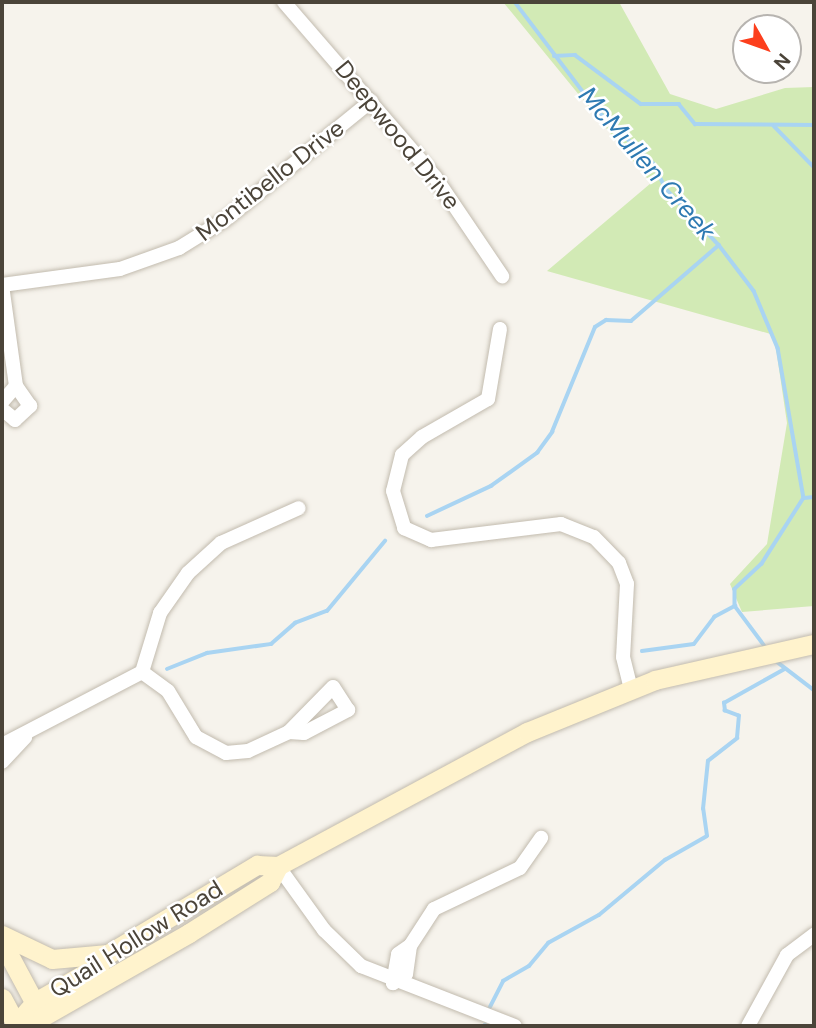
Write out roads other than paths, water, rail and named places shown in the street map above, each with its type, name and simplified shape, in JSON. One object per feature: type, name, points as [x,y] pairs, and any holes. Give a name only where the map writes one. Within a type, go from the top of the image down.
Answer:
[{"type":"main road","name":"Quail Hollow Road","points":[[41,1015],[98,966],[108,954],[257,865],[278,866],[465,762],[631,689],[715,665],[811,644]]},
{"type":"main road","name":"Quail Hollow Road","points":[[17,1025],[41,1015],[270,882],[278,866]]},
{"type":"main road","points":[[2,935],[52,959],[108,954]]},
{"type":"main road","points":[[2,942],[41,1015]]},
{"type":"main road","points":[[2,998],[17,1025]]},
{"type":"street","name":"Deepwood Drive","points":[[284,2],[371,100],[455,204],[502,276]]},
{"type":"street","name":"Montibello Drive","points":[[2,285],[120,269],[180,248],[226,219],[371,100]]},
{"type":"street","points":[[2,285],[16,386],[29,398],[24,416],[15,420],[2,409]]},
{"type":"street","points":[[500,329],[488,399],[402,456],[393,491],[404,528],[431,540],[561,523],[594,537],[619,563],[627,584],[623,657],[631,689]]},
{"type":"street","points":[[2,402],[16,386]]},
{"type":"street","points":[[2,745],[42,718],[142,671],[160,613],[188,573],[221,542],[299,508]]},
{"type":"street","points":[[142,671],[168,691],[196,737],[213,750],[248,751],[289,732]]},
{"type":"street","points":[[2,762],[42,718]]},
{"type":"street","points":[[393,983],[391,967],[410,946],[433,909],[520,868],[541,838]]},
{"type":"street","points":[[278,866],[324,930],[361,966],[393,983],[515,1026]]},
{"type":"street","points":[[748,1026],[787,955],[814,935]]},
{"type":"waterway","name":"McMullen Creek","points":[[515,2],[597,110],[653,163],[667,190],[719,245],[754,291],[778,348],[804,498],[762,564],[735,589],[735,606],[767,649]]},
{"type":"waterway","points":[[554,56],[575,55],[641,104],[679,104],[695,124],[814,125]]},
{"type":"waterway","points":[[774,126],[814,167]]},
{"type":"waterway","points":[[427,516],[491,486],[537,453],[552,432],[595,327],[606,320],[631,321],[719,245]]},
{"type":"waterway","points":[[804,498],[814,497]]},
{"type":"waterway","points":[[167,669],[207,653],[271,644],[295,623],[327,611],[385,541]]},
{"type":"waterway","points":[[642,651],[694,644],[714,617],[735,606]]},
{"type":"waterway","name":"McMullen Creek","points":[[776,661],[814,690]]},
{"type":"waterway","points":[[490,1007],[503,981],[529,966],[548,943],[599,915],[665,860],[707,836],[703,809],[708,761],[737,738],[739,716],[725,711],[724,703],[783,670]]}]
